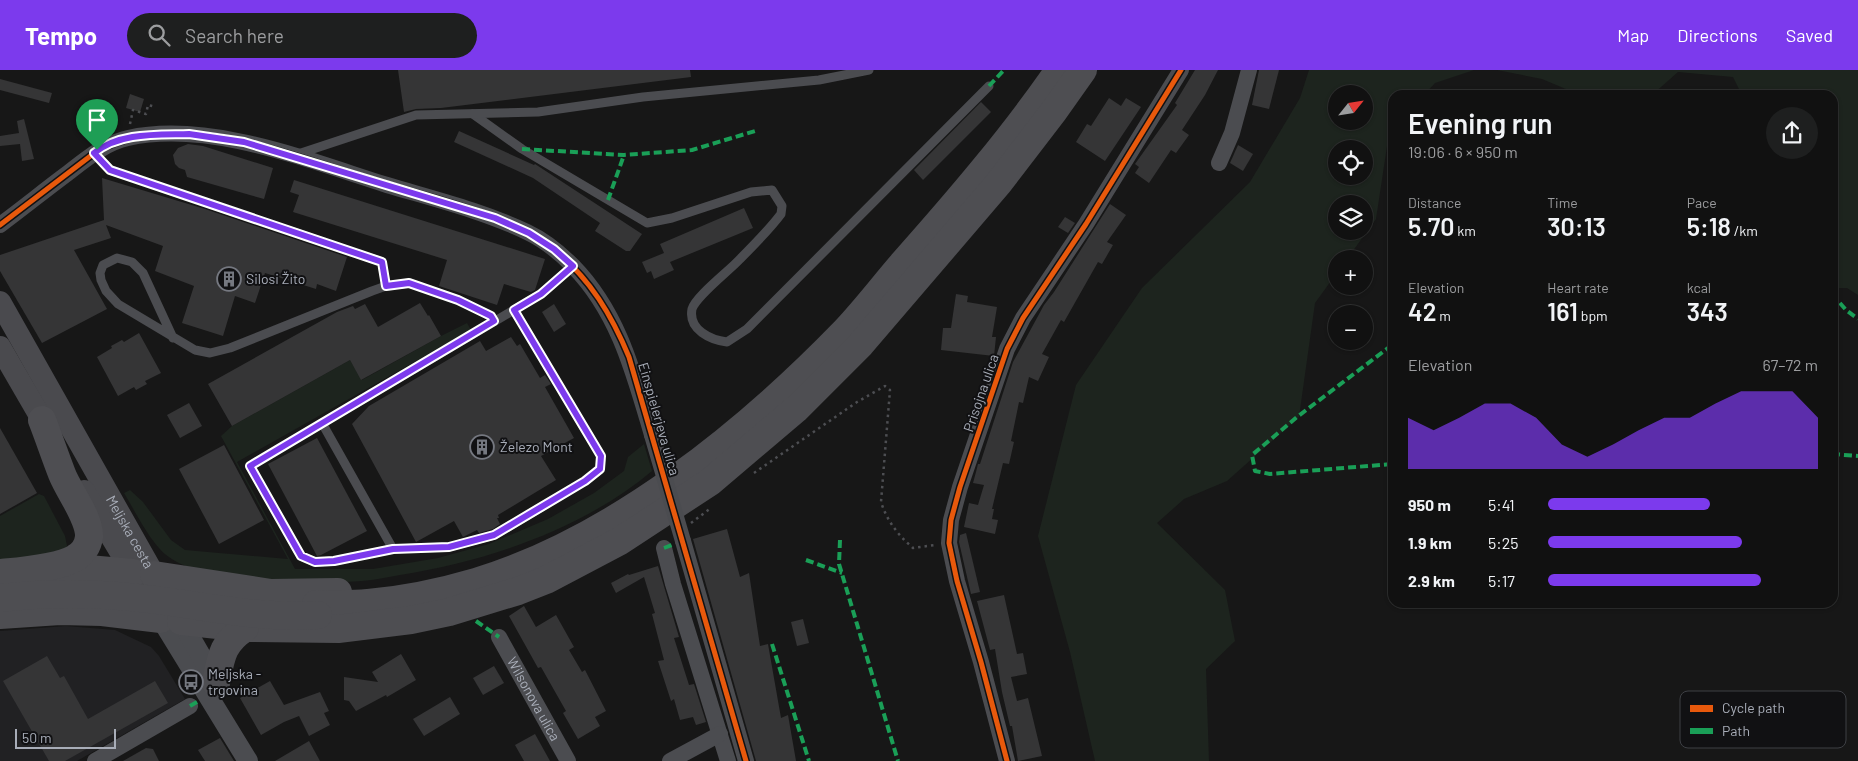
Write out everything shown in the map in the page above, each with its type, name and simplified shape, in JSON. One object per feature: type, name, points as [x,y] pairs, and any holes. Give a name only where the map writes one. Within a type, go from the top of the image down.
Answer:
[{"type":"highway","points":[[317,610],[431,593],[475,582],[536,559],[608,522],[698,462],[739,429],[845,331],[979,176],[1038,101],[1059,70]]},
{"type":"highway","points":[[4,590],[60,611],[102,612],[245,628],[338,629],[411,620],[483,603],[546,580],[620,541],[667,512],[710,482],[796,409],[861,344],[998,184],[1083,70]]},
{"type":"highway","points":[[4,590],[59,583],[100,584],[243,602],[371,614],[446,601],[498,585],[542,568],[614,530],[660,502],[696,476],[746,436],[838,353],[932,260]]},
{"type":"highway","points":[[4,590],[88,569],[144,574],[271,593],[331,593],[399,586],[435,578],[502,558],[530,548],[602,511],[693,452],[732,420],[890,279]]},
{"type":"highway","points":[[4,590],[57,565],[73,560],[83,552],[89,536],[87,524],[62,474],[42,420]]},
{"type":"highway","points":[[216,682],[222,652],[233,636],[245,628]]},
{"type":"main road","name":"Meljska cesta","points":[[0,302],[144,574],[171,620]]},
{"type":"main road","name":"Meljska cesta","points":[[0,347],[42,420],[144,574]]},
{"type":"street","name":"Prisojna ulica","points":[[1007,761],[957,581],[949,543],[960,487],[1011,341],[1023,318],[1086,224],[1181,70]]},
{"type":"street","points":[[1219,163],[1232,133],[1249,70]]},
{"type":"street","name":"Einspielerjeva ulica","points":[[0,225],[94,153],[112,143],[127,138],[189,134],[244,142],[495,218],[529,233],[554,249],[573,266],[601,300],[629,357],[746,761]]},
{"type":"street","points":[[664,548],[673,584],[728,761]]},
{"type":"street","name":"Meljska cesta","points":[[171,620],[216,682],[260,761]]},
{"type":"street","name":"Meljska cesta","points":[[171,620],[248,761]]},
{"type":"street","name":"Wilsonova ulica","points":[[499,637],[568,761]]},
{"type":"street","points":[[95,761],[190,706]]},
{"type":"street","points":[[670,761],[720,734]]},
{"type":"lane","points":[[293,156],[416,115],[538,112],[643,97],[819,80],[869,70]]},
{"type":"lane","points":[[473,114],[522,149],[647,223],[672,218],[751,192],[772,190],[782,206],[782,214],[739,261],[697,300],[692,310],[693,320],[702,334],[714,341],[727,342],[748,329],[990,86]]},
{"type":"lane","points":[[94,153],[110,170],[382,262],[386,286]]},
{"type":"lane","points":[[173,338],[143,273],[132,262],[117,258],[103,265],[100,273],[101,280],[106,291],[118,304],[173,338],[195,350],[210,353],[230,348],[386,286],[409,283],[458,300],[491,316],[494,321]]},
{"type":"lane","points":[[514,310],[601,456],[600,469],[585,481],[494,535],[449,547],[393,549],[334,561],[315,562],[301,556],[250,466],[541,294],[573,266]]},
{"type":"lane","points":[[322,423],[393,549]]},
{"type":"path","points":[[133,110],[146,114],[148,105],[156,107]]},
{"type":"shaded area","points":[[1309,70],[1474,70],[1435,83],[1429,90],[1388,90],[1388,140],[1376,219],[1373,223],[1373,195],[1328,195],[1328,240],[1361,240],[1354,250],[1328,250],[1328,285],[1315,303],[1299,417],[1227,481],[1184,499],[1157,523],[1225,590],[1235,641],[1206,669],[1209,761],[1095,761],[1070,652],[1038,536],[1076,385],[1142,288],[1250,182],[1300,98]]},
{"type":"shaded area","points":[[1497,70],[1858,70],[1858,295],[1847,288],[1838,288],[1838,90],[1740,90],[1733,77],[1678,72],[1658,90],[1568,90],[1542,79]]},
{"type":"shaded area","points":[[467,323],[471,330],[237,462],[295,569],[373,569],[438,558],[489,544],[548,519],[594,493],[624,471],[628,457],[644,444],[652,471],[625,492],[596,510],[533,540],[467,561],[433,569],[354,582],[267,580],[206,571],[183,565],[169,557],[156,545],[124,493],[130,490],[143,502],[171,540],[185,550],[288,559],[221,436],[232,426],[350,360],[362,380]]},
{"type":"shaded area","points":[[39,494],[44,496],[65,536],[67,546],[63,550],[0,564],[0,516]]},
{"type":"shaded area","points":[[66,626],[115,630],[151,647],[159,656],[185,699],[77,761],[0,761],[0,631]]},
{"type":"building","points":[[398,70],[690,70],[691,77],[441,108],[416,109],[404,112]]},
{"type":"building","points":[[1195,70],[1218,70],[1205,95],[1182,130],[1189,135],[1176,153],[1171,150],[1149,183],[1135,173],[1139,167],[1135,164],[1177,105],[1175,103]]},
{"type":"building","points":[[1259,70],[1279,70],[1269,109],[1252,105]]},
{"type":"building","points":[[0,79],[52,93],[49,103],[0,90]]},
{"type":"building","points":[[130,94],[144,99],[140,112],[126,108]]},
{"type":"building","points":[[1109,98],[1121,106],[1126,98],[1141,107],[1105,161],[1076,142],[1087,124],[1091,126]]},
{"type":"building","points":[[981,102],[991,112],[923,180],[914,170]]},
{"type":"building","points":[[24,119],[34,159],[22,161],[20,144],[0,146],[0,136],[19,133],[17,121]]},
{"type":"building","points":[[459,131],[535,164],[642,234],[630,251],[626,251],[595,231],[600,223],[533,178],[454,142]]},
{"type":"building","points":[[188,144],[203,146],[273,168],[264,199],[187,177],[185,170],[175,164],[173,155],[178,148]]},
{"type":"building","points":[[1238,145],[1253,154],[1243,171],[1230,163]]},
{"type":"building","points":[[102,178],[205,209],[347,257],[336,291],[317,284],[316,289],[265,273],[255,303],[235,296],[223,336],[182,323],[194,286],[155,271],[163,246],[106,225],[111,238],[74,250],[107,309],[42,343],[0,271],[0,255],[104,220]]},
{"type":"building","points":[[294,180],[545,259],[535,290],[531,292],[504,284],[497,305],[439,286],[447,260],[293,212],[299,195],[290,192]]},
{"type":"building","points":[[1110,204],[1126,215],[1107,242],[1113,245],[1102,264],[1098,262],[1064,322],[1061,320],[1042,354],[1049,357],[1038,381],[1029,377],[1023,403],[1019,402],[1011,441],[1014,442],[1009,464],[1003,463],[992,509],[994,509],[992,519],[998,520],[995,534],[964,527],[969,503],[978,505],[984,485],[973,483],[1013,362],[1044,305]]},
{"type":"building","points":[[744,208],[753,228],[670,262],[674,270],[654,279],[651,271],[647,273],[642,262],[664,253],[660,244]]},
{"type":"building","points":[[1065,217],[1075,223],[1068,233],[1058,227]]},
{"type":"building","points":[[956,294],[968,296],[967,302],[997,307],[992,337],[996,337],[994,356],[941,350],[943,328],[951,328]]},
{"type":"building","points":[[420,303],[441,336],[361,380],[350,360],[232,426],[208,384],[337,312],[353,306],[355,309],[365,304],[378,327]]},
{"type":"building","points":[[554,304],[566,324],[554,332],[542,312]]},
{"type":"building","points":[[139,333],[161,373],[145,381],[147,384],[136,390],[134,387],[118,396],[97,357],[112,348],[111,346],[122,340],[124,342]]},
{"type":"building","name":"Železo Mont","points":[[511,337],[517,346],[520,344],[540,378],[545,375],[551,384],[545,387],[574,438],[541,456],[556,480],[498,515],[499,518],[497,518],[500,524],[493,529],[479,533],[477,530],[463,537],[454,521],[416,542],[352,424],[369,406],[480,341],[486,351]]},
{"type":"building","points":[[189,403],[202,426],[180,438],[167,415]]},
{"type":"building","points":[[0,428],[37,493],[0,514]]},
{"type":"building","points":[[317,438],[367,531],[317,556],[268,464]]},
{"type":"building","points":[[224,445],[264,520],[219,544],[179,469]]},
{"type":"building","points":[[727,529],[740,577],[749,573],[760,646],[768,644],[781,718],[788,715],[796,761],[756,761],[693,539]]},
{"type":"building","points":[[966,533],[980,592],[971,594],[959,542],[960,535]]},
{"type":"building","points":[[658,566],[679,637],[674,638],[689,685],[694,684],[706,722],[696,725],[693,717],[680,720],[674,699],[671,701],[658,661],[664,660],[652,614],[655,613],[644,577],[616,593],[611,583],[628,574]]},
{"type":"building","points":[[1004,595],[1017,654],[1023,653],[1027,674],[1011,677],[1017,701],[1028,698],[1042,756],[1018,761],[1012,726],[1010,726],[1002,692],[995,649],[990,650],[977,601]]},
{"type":"building","points":[[524,606],[536,627],[556,615],[574,647],[569,650],[582,672],[585,670],[606,711],[595,717],[600,726],[578,739],[563,713],[566,711],[541,667],[538,668],[509,616]]},
{"type":"building","points":[[803,619],[809,643],[797,646],[791,622]]},
{"type":"building","points":[[401,654],[416,680],[387,697],[386,695],[356,711],[349,701],[344,700],[344,677],[378,682],[372,672]]},
{"type":"building","points":[[47,656],[60,678],[64,676],[88,719],[155,681],[168,703],[65,761],[49,761],[3,681]]},
{"type":"building","points":[[494,666],[504,683],[483,695],[473,678]]},
{"type":"building","points":[[270,681],[284,705],[320,692],[329,711],[324,713],[330,725],[309,736],[299,716],[261,735],[240,698]]},
{"type":"building","points":[[450,697],[460,714],[424,736],[413,719]]},
{"type":"building","points":[[535,734],[550,761],[524,761],[515,745]]},
{"type":"building","points":[[220,738],[234,761],[205,761],[198,750]]},
{"type":"building","points":[[309,741],[320,761],[275,761]]},
{"type":"building","points":[[146,748],[153,749],[159,761],[123,761]]},
{"type":"marked path","points":[[989,86],[1004,70]]},
{"type":"marked path","points":[[522,149],[624,155],[692,150],[755,131]]},
{"type":"marked path","points":[[608,200],[624,155]]},
{"type":"marked path","points":[[1838,301],[1858,319]]},
{"type":"marked path","points":[[1388,348],[1297,417],[1252,455],[1255,471],[1270,474],[1388,464]]},
{"type":"marked path","points":[[1838,454],[1858,456]]},
{"type":"marked path","points":[[840,540],[839,564],[898,761]]},
{"type":"marked path","points":[[664,548],[672,545]]},
{"type":"marked path","points":[[806,560],[842,573]]},
{"type":"marked path","points":[[476,621],[499,637]]},
{"type":"marked path","points":[[772,644],[809,761]]},
{"type":"marked path","points":[[190,706],[199,701]]},
{"type":"cycle path","points":[[1007,761],[957,581],[949,543],[951,520],[960,487],[1007,349],[1023,318],[1086,224],[1181,70]]},
{"type":"cycle path","points":[[0,225],[97,151],[119,142],[142,136],[189,134],[236,140],[260,146],[444,201],[493,217],[536,238],[554,250],[579,273],[599,299],[629,357],[746,761]]},
{"type":"place","name":"Silosi Žito","points":[[229,279]]},
{"type":"place","name":"Železo Mont","points":[[482,447]]},
{"type":"place","name":"Meljska - trgovina","points":[[191,682]]},
{"type":"route","points":[[189,134],[244,142],[495,218],[529,233],[554,249],[573,266],[541,294],[514,310],[601,456],[600,469],[585,481],[494,535],[449,547],[393,549],[334,561],[315,562],[301,556],[250,466],[494,321],[491,316],[458,300],[409,283],[386,286],[382,262],[110,170],[94,153],[97,150],[127,138],[156,135],[189,134]]}]
